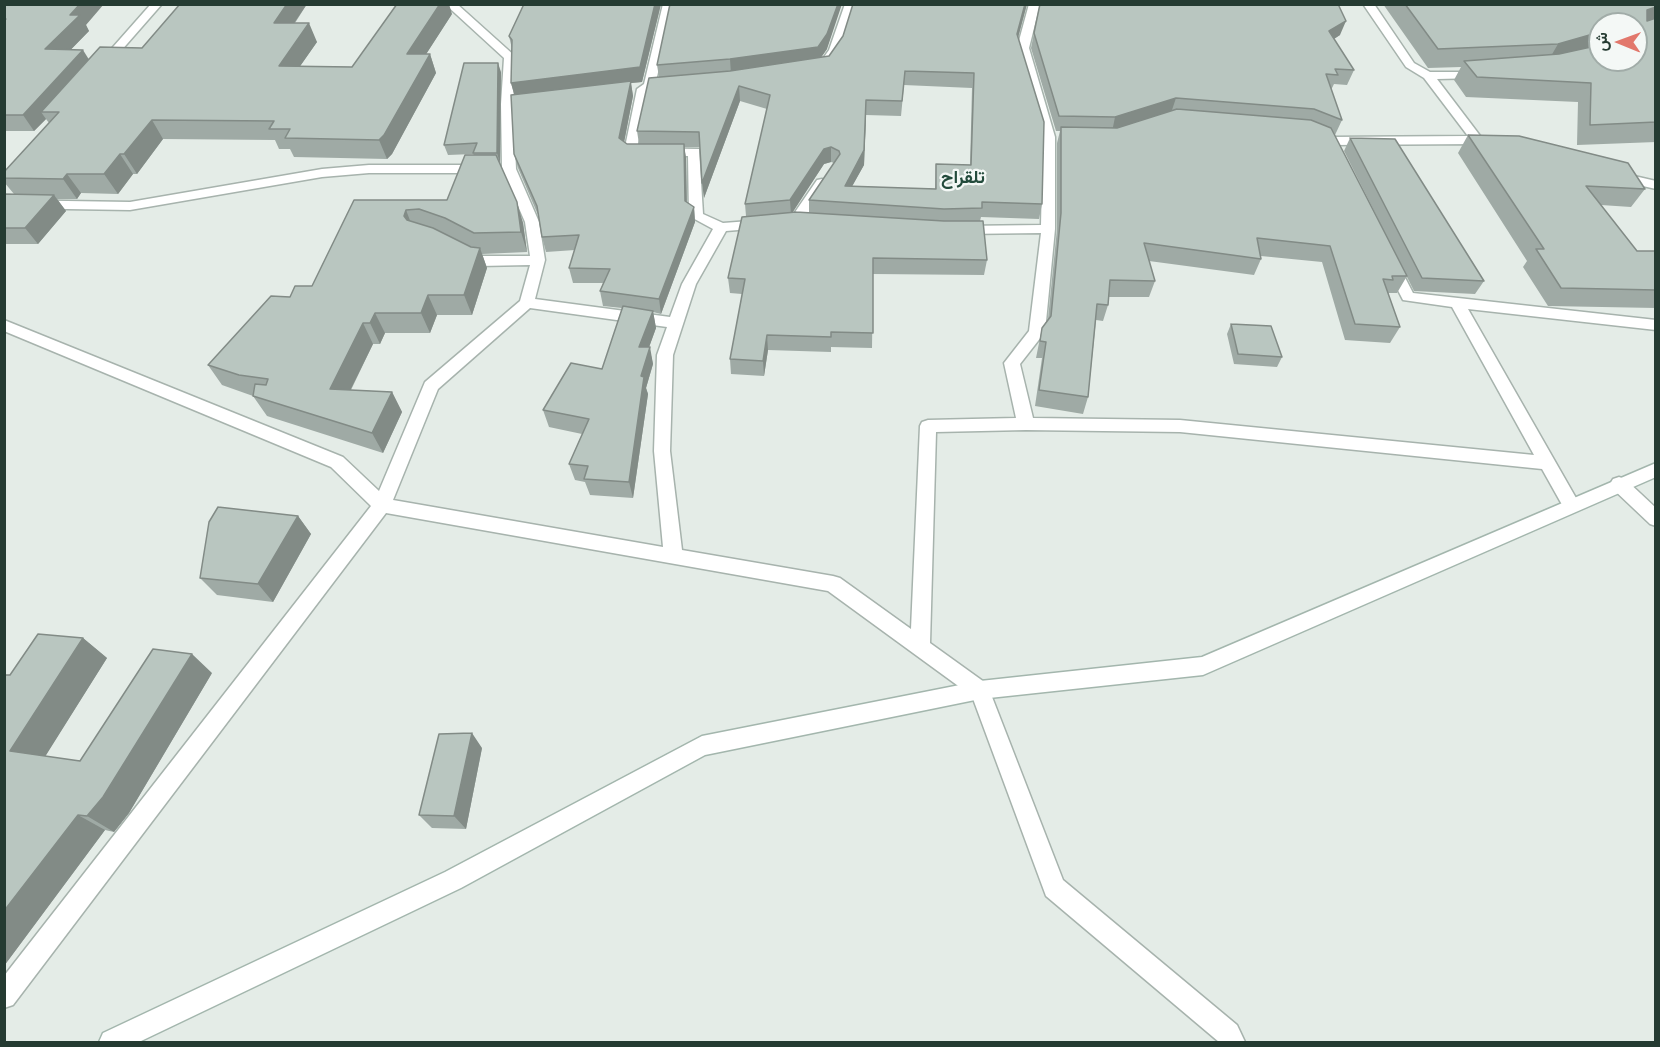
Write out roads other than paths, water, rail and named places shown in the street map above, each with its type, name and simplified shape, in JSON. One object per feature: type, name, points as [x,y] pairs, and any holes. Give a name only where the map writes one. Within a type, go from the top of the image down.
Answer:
[{"type":"street","points":[[96,74],[157,4]]},
{"type":"street","points":[[4,996],[382,505],[431,386],[527,303],[538,260],[532,222],[509,169],[513,104],[510,57],[450,4]]},
{"type":"street","points":[[668,4],[630,152],[694,152],[696,216],[721,227],[817,222]]},
{"type":"street","points":[[811,69],[823,67],[835,50],[851,4]]},
{"type":"street","points":[[1026,424],[1012,363],[1037,332],[1047,229],[1047,157],[1054,137],[1023,48],[1035,4]]},
{"type":"street","points":[[1368,4],[1410,65],[1428,76],[1477,140]]},
{"type":"street","points":[[1428,76],[1495,73]]},
{"type":"street","points":[[1296,129],[1308,130],[1332,146],[1477,140],[1500,146]]},
{"type":"street","points":[[785,222],[831,168]]},
{"type":"street","points":[[4,204],[130,206],[322,173],[369,169],[509,169]]},
{"type":"street","points":[[1604,172],[1656,185]]},
{"type":"street","points":[[673,556],[662,451],[665,355],[689,284],[721,227]]},
{"type":"street","points":[[953,230],[1047,229]]},
{"type":"street","points":[[447,244],[479,261],[538,260]]},
{"type":"street","points":[[1382,245],[1408,297],[1656,325]]},
{"type":"street","points":[[1457,302],[1571,505]]},
{"type":"street","points":[[527,303],[676,322]]},
{"type":"street","points":[[4,325],[336,462],[382,505],[833,584],[980,690],[1054,888],[1228,1034],[1233,1042]]},
{"type":"street","points":[[920,646],[928,426],[1026,424],[1180,426],[1547,463]]},
{"type":"street","points":[[112,1042],[453,880],[702,746],[980,690],[1203,666],[1656,469]]},
{"type":"street","points":[[1618,484],[1656,519]]},
{"type":"district","name":"تلقراح","points":[[963,178]]}]
